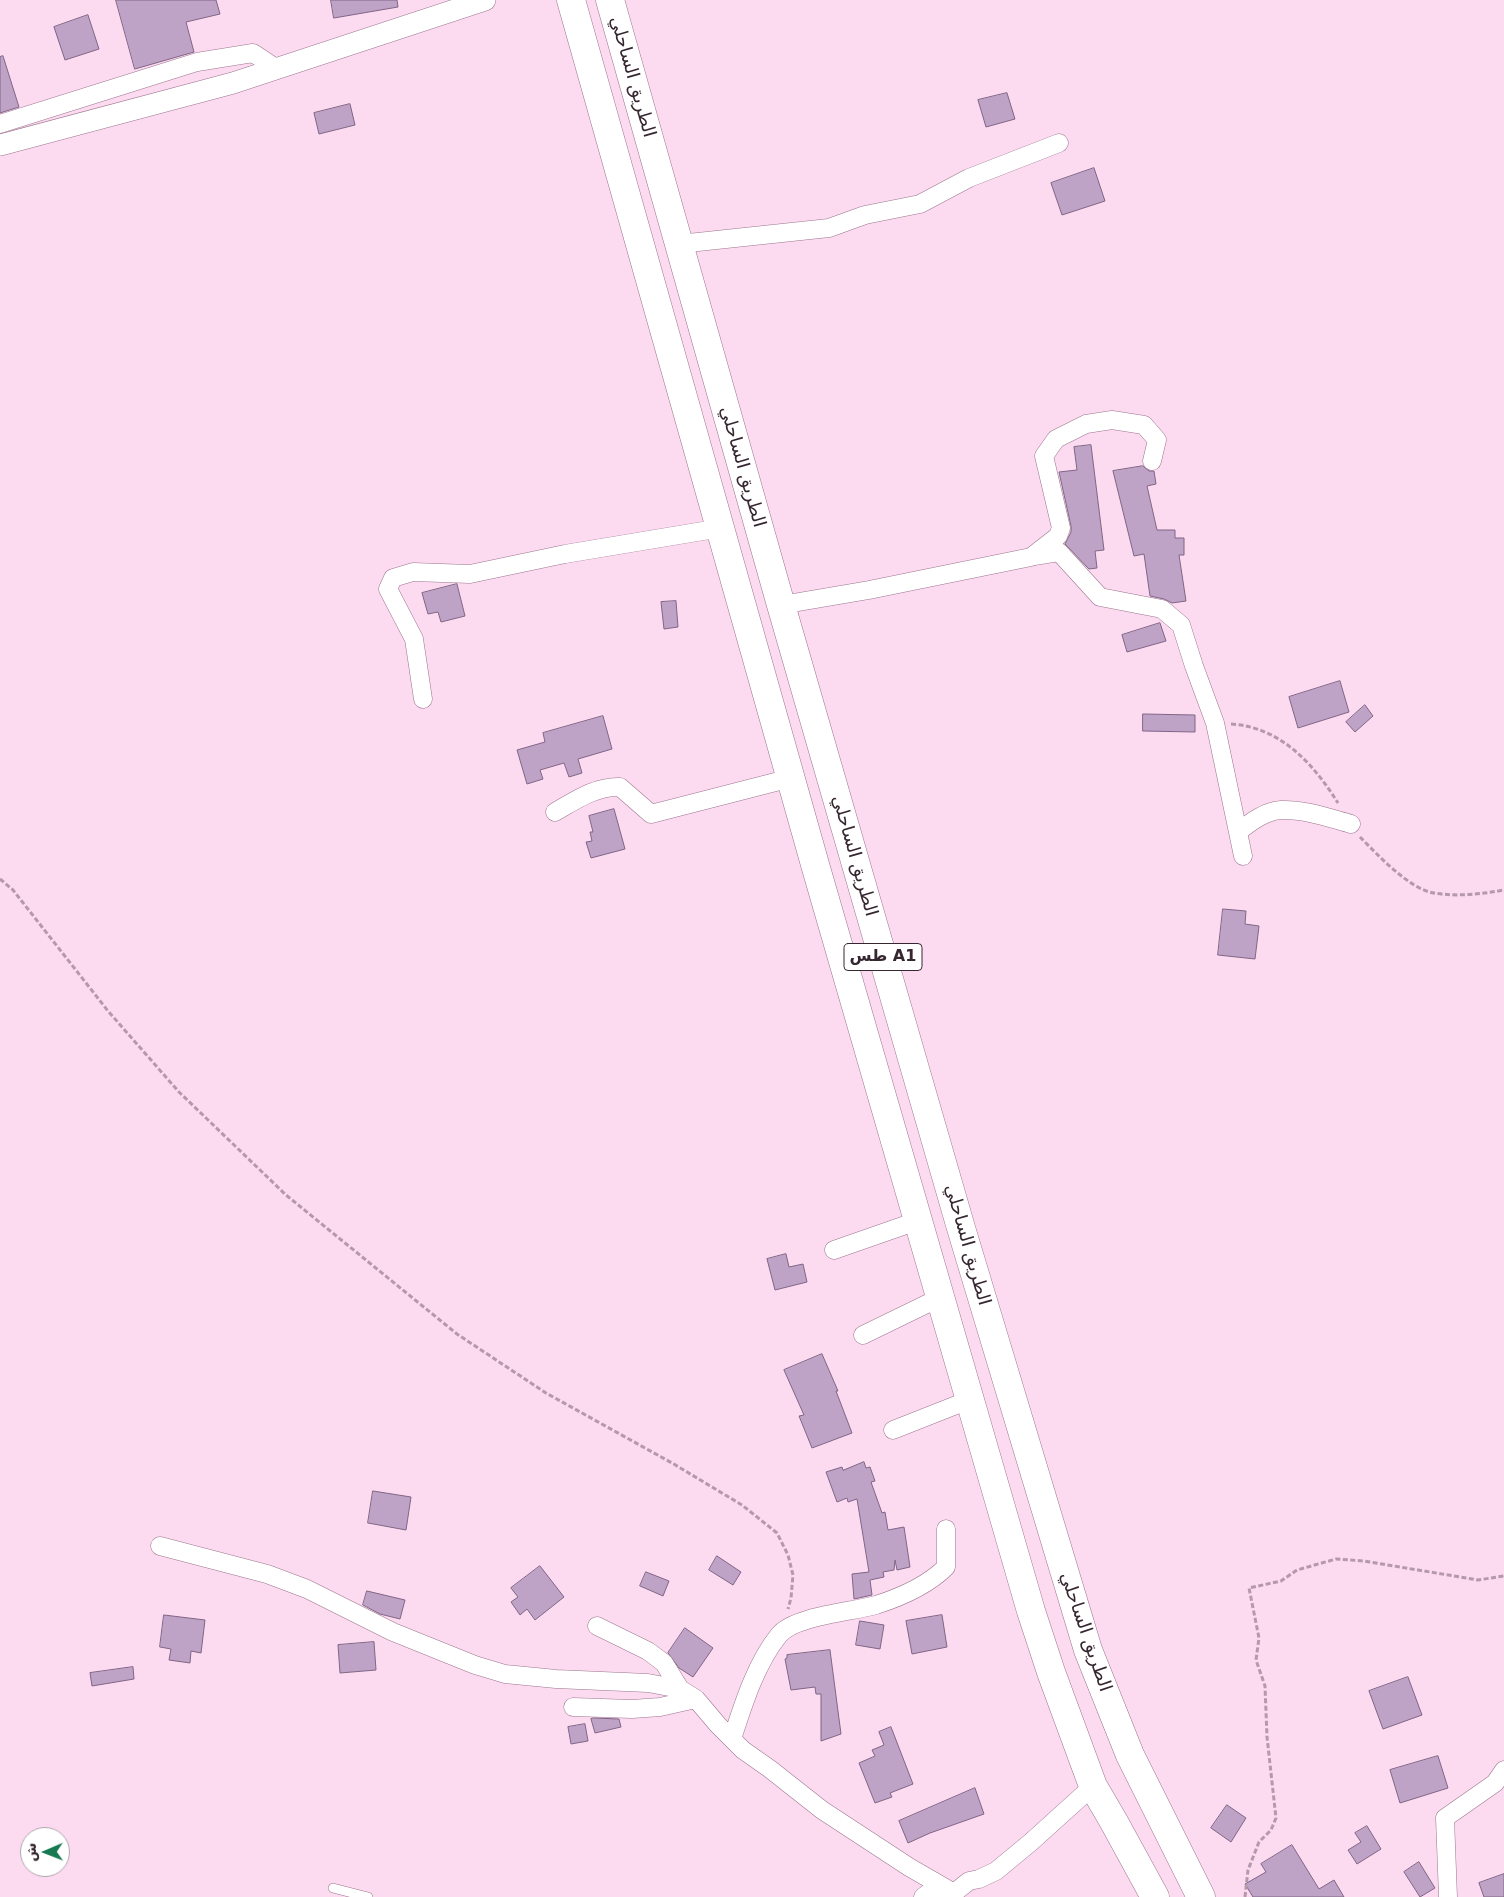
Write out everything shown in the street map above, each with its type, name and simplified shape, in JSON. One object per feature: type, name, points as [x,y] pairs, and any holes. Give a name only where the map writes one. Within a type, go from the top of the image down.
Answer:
[{"type":"highway","name":"الطريق الساحلي","points":[[571,0],[917,1221],[1030,1611],[1050,1672],[1093,1786],[1155,1897]]},
{"type":"highway","name":"الطريق الساحلي","points":[[610,0],[781,605],[964,1237],[1088,1650],[1130,1755],[1200,1897]]},
{"type":"street","points":[[0,146],[233,83],[485,0]]},
{"type":"street","points":[[0,124],[197,62],[253,53],[277,68]]},
{"type":"street","points":[[679,244],[829,228],[865,214],[920,204],[969,178],[1059,143]]},
{"type":"street","points":[[1031,557],[1058,536],[1061,528],[1044,456],[1056,439],[1086,424],[1112,420],[1144,425],[1157,440],[1152,461]]},
{"type":"street","points":[[423,698],[414,638],[388,589],[393,578],[413,572],[470,574],[565,554],[721,528]]},
{"type":"street","points":[[781,605],[869,590],[1060,552],[1100,597],[1162,610],[1181,625],[1215,723],[1243,856]]},
{"type":"street","points":[[555,812],[587,794],[608,786],[620,787],[651,814],[791,778]]},
{"type":"street","points":[[1239,831],[1257,818],[1280,810],[1311,814],[1351,824]]},
{"type":"street","points":[[834,1250],[917,1221]]},
{"type":"street","points":[[863,1335],[939,1298]]},
{"type":"street","points":[[893,1430],[969,1400]]},
{"type":"street","points":[[732,1739],[744,1702],[761,1664],[780,1633],[800,1622],[877,1605],[933,1579],[946,1567],[946,1529]]},
{"type":"street","points":[[160,1546],[266,1574],[306,1589],[393,1632],[475,1665],[505,1674],[556,1679],[648,1683],[680,1689],[696,1698],[742,1750],[770,1768],[822,1810],[909,1867],[954,1893]]},
{"type":"street","points":[[597,1626],[623,1638],[664,1663],[680,1689]]},
{"type":"street","points":[[573,1707],[632,1709],[660,1707],[696,1698]]},
{"type":"street","points":[[1448,1897],[1445,1818],[1495,1783],[1504,1770]]},
{"type":"street","points":[[954,1893],[969,1882],[996,1871],[1093,1786]]},
{"type":"street","points":[[923,1897],[934,1888],[954,1893]]},
{"type":"lane","points":[[333,1888],[368,1897]]},
{"type":"path","points":[[0,879],[13,890],[108,1011],[179,1092],[286,1195],[457,1334],[546,1393],[672,1463],[742,1505],[777,1533],[788,1555],[794,1575],[791,1598],[780,1633]]},
{"type":"path","points":[[1246,1897],[1248,1870],[1259,1842],[1271,1830],[1276,1818],[1267,1737],[1265,1686],[1256,1660],[1259,1638],[1248,1588],[1281,1581],[1297,1570],[1336,1559],[1364,1561],[1478,1580],[1504,1576]]},
{"type":"building","points":[[116,0],[216,0],[220,14],[186,22],[194,52],[135,69]]},
{"type":"building","points":[[331,0],[397,0],[398,7],[334,18]]},
{"type":"building","points":[[88,15],[99,49],[65,60],[54,27]]},
{"type":"building","points":[[3,56],[19,107],[0,113],[0,57]]},
{"type":"building","points":[[1007,93],[1015,119],[986,127],[978,100]]},
{"type":"building","points":[[350,104],[355,125],[319,134],[314,113]]},
{"type":"building","points":[[1094,168],[1105,201],[1062,215],[1051,183]]},
{"type":"building","points":[[1091,445],[1104,550],[1095,551],[1097,568],[1089,569],[1065,544],[1071,532],[1071,526],[1059,472],[1077,470],[1074,447]]},
{"type":"building","points":[[1143,466],[1149,471],[1154,471],[1156,484],[1147,486],[1157,530],[1175,530],[1175,538],[1184,538],[1184,555],[1179,555],[1186,601],[1172,603],[1150,596],[1144,554],[1134,556],[1113,471]]},
{"type":"building","points":[[457,584],[465,616],[441,622],[438,612],[428,614],[422,593]]},
{"type":"building","points":[[676,601],[678,627],[664,629],[661,602]]},
{"type":"building","points":[[1160,623],[1166,641],[1127,652],[1122,635]]},
{"type":"building","points":[[1340,681],[1349,712],[1298,728],[1289,697]]},
{"type":"building","points":[[1365,705],[1373,716],[1355,732],[1346,722]]},
{"type":"building","points":[[1143,714],[1195,715],[1195,732],[1143,731]]},
{"type":"building","points":[[603,716],[612,749],[578,759],[582,773],[569,777],[564,763],[540,770],[543,779],[527,784],[517,750],[545,742],[543,733]]},
{"type":"building","points":[[614,809],[625,849],[591,858],[586,842],[592,841],[590,832],[593,832],[589,816]]},
{"type":"building","points":[[1223,909],[1246,911],[1245,924],[1259,926],[1255,959],[1218,955]]},
{"type":"building","points":[[786,1254],[789,1267],[803,1264],[807,1282],[775,1290],[767,1259]]},
{"type":"building","points":[[822,1354],[838,1391],[836,1391],[852,1433],[812,1448],[799,1416],[804,1415],[784,1370]]},
{"type":"building","points":[[864,1462],[866,1468],[870,1467],[875,1481],[871,1482],[882,1513],[885,1512],[888,1530],[904,1527],[910,1567],[897,1570],[895,1560],[894,1570],[883,1572],[884,1577],[870,1580],[872,1595],[854,1599],[852,1574],[869,1572],[857,1499],[848,1502],[847,1498],[837,1502],[826,1472],[842,1467],[843,1470]]},
{"type":"building","points":[[373,1491],[411,1497],[406,1530],[368,1523]]},
{"type":"building","points":[[717,1556],[741,1572],[733,1585],[709,1570]]},
{"type":"building","points":[[540,1566],[564,1597],[535,1620],[527,1609],[520,1615],[511,1602],[518,1597],[511,1588]]},
{"type":"building","points":[[646,1572],[669,1581],[663,1596],[640,1586]]},
{"type":"building","points":[[367,1591],[405,1600],[400,1619],[380,1614],[363,1605]]},
{"type":"building","points":[[164,1615],[205,1620],[201,1653],[191,1651],[190,1663],[169,1660],[171,1649],[160,1647]]},
{"type":"building","points":[[942,1615],[947,1647],[912,1654],[906,1621]]},
{"type":"building","points":[[860,1621],[884,1625],[880,1649],[856,1645]]},
{"type":"building","points":[[685,1628],[713,1648],[693,1677],[679,1668],[668,1653]]},
{"type":"building","points":[[374,1642],[376,1670],[340,1673],[338,1645]]},
{"type":"building","points":[[830,1650],[841,1734],[821,1741],[821,1694],[816,1694],[815,1687],[791,1690],[785,1659],[787,1655]]},
{"type":"building","points":[[133,1667],[134,1679],[92,1686],[90,1673]]},
{"type":"building","points":[[1408,1677],[1422,1715],[1383,1729],[1369,1691]]},
{"type":"building","points":[[591,1719],[619,1719],[621,1727],[595,1733]]},
{"type":"building","points":[[585,1724],[588,1741],[571,1744],[568,1727]]},
{"type":"building","points":[[891,1727],[913,1784],[890,1793],[892,1797],[875,1803],[859,1763],[875,1756],[872,1750],[884,1745],[879,1732]]},
{"type":"building","points":[[1438,1756],[1448,1788],[1400,1803],[1390,1770]]},
{"type":"building","points":[[975,1788],[984,1814],[908,1843],[899,1821]]},
{"type":"building","points":[[1227,1805],[1246,1818],[1231,1842],[1211,1828]]},
{"type":"building","points":[[1367,1826],[1381,1849],[1357,1864],[1348,1850],[1361,1842],[1355,1833]]},
{"type":"building","points":[[1292,1845],[1319,1889],[1334,1880],[1344,1897],[1253,1897],[1245,1884],[1266,1872],[1261,1864]]},
{"type":"building","points":[[1419,1862],[1435,1888],[1420,1897],[1404,1872]]},
{"type":"building","points":[[1504,1874],[1504,1897],[1484,1897],[1479,1883]]}]
